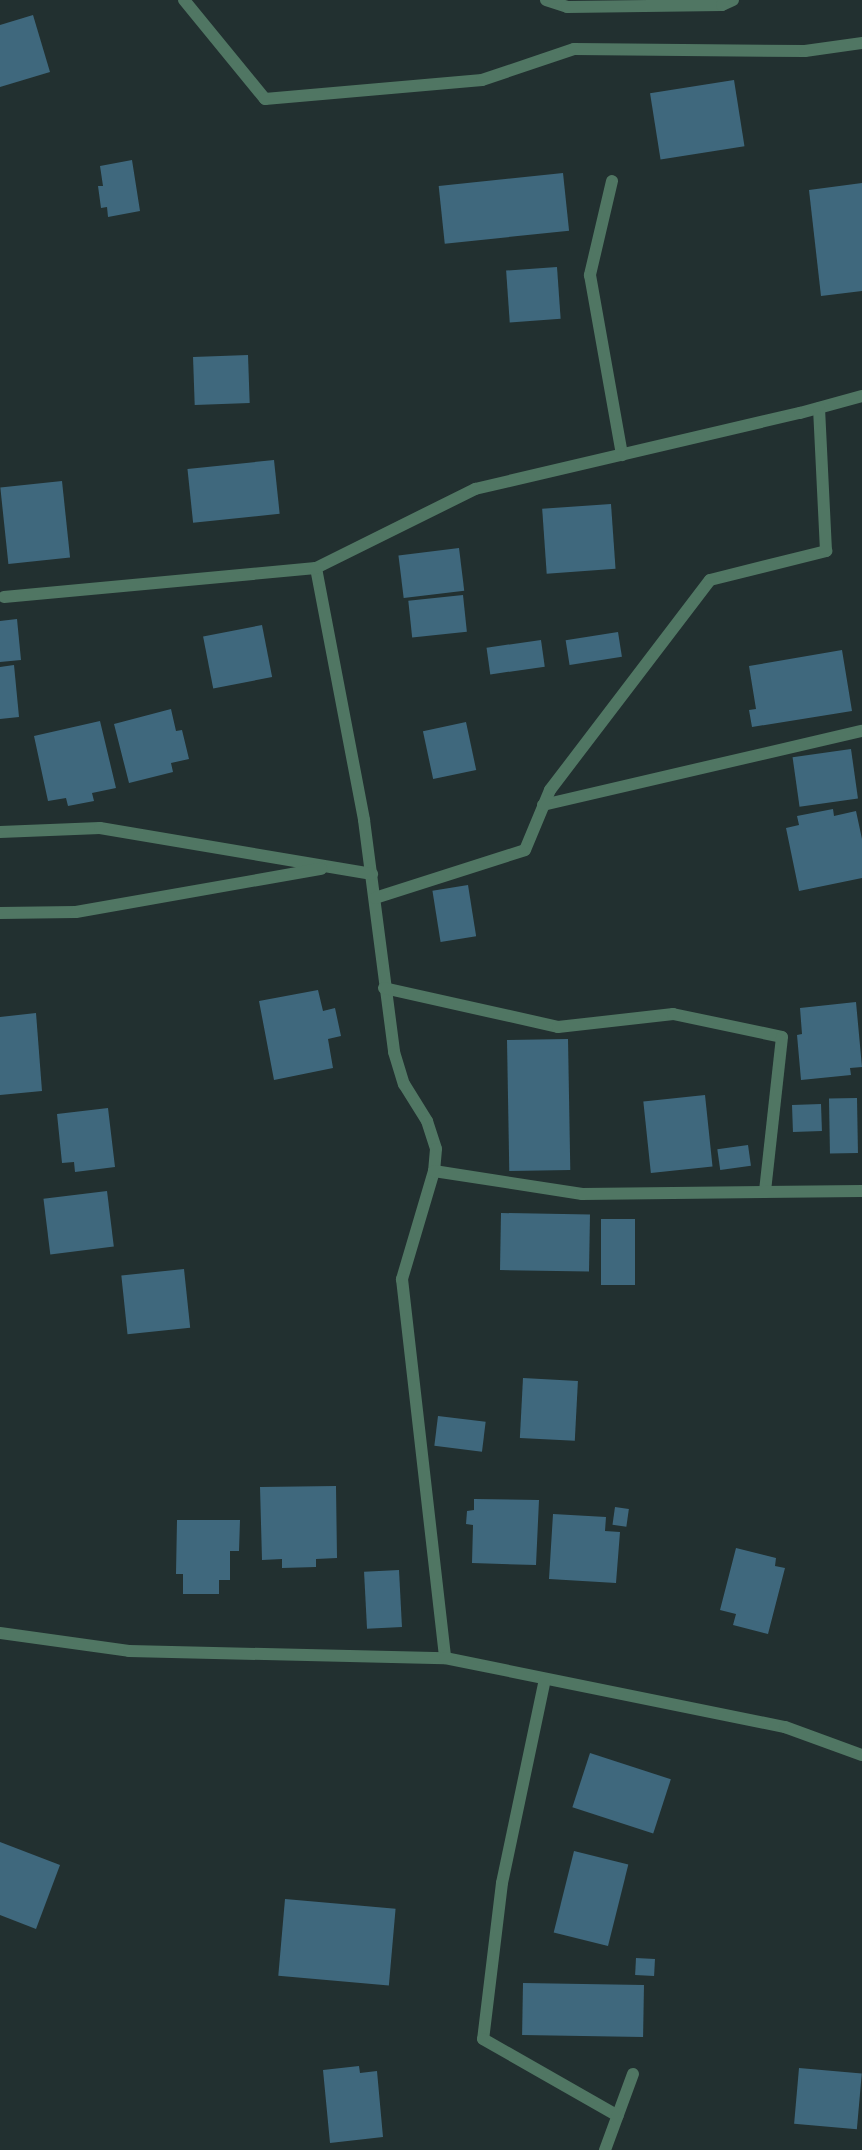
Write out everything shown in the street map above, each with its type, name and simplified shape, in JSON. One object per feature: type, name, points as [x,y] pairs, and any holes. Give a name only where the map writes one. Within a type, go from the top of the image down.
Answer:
[{"type":"street","points":[[184,0],[265,99],[482,80],[574,49],[805,51],[862,43]]},
{"type":"street","points":[[546,0],[566,7],[722,5],[733,0]]},
{"type":"street","points":[[612,181],[590,275],[622,455]]},
{"type":"street","points":[[4,597],[316,568],[475,489],[819,408],[862,396]]},
{"type":"street","points":[[375,898],[525,850],[550,790],[710,580],[826,551],[819,408]]},
{"type":"street","points":[[316,568],[372,874],[384,988],[396,1060],[404,1084],[427,1121],[436,1149],[434,1171],[402,1279],[445,1658]]},
{"type":"street","points":[[543,805],[862,731]]},
{"type":"street","points":[[0,832],[100,828],[372,874]]},
{"type":"street","points":[[0,913],[76,912],[331,867]]},
{"type":"street","points":[[384,988],[558,1027],[673,1014],[782,1037],[765,1192]]},
{"type":"street","points":[[434,1171],[582,1194],[862,1191]]},
{"type":"street","points":[[0,1633],[129,1651],[445,1658],[785,1727],[862,1755]]},
{"type":"street","points":[[545,1679],[502,1883],[483,2039],[618,2116]]},
{"type":"street","points":[[605,2150],[634,2074]]},
{"type":"building","points":[[33,15],[50,72],[0,87],[0,25]]},
{"type":"building","points":[[734,80],[744,146],[661,159],[650,93]]},
{"type":"building","points":[[132,160],[140,211],[108,217],[107,207],[101,208],[98,186],[103,186],[100,166]]},
{"type":"building","points":[[563,173],[569,231],[445,244],[439,186]]},
{"type":"building","points":[[862,183],[862,291],[821,296],[809,190]]},
{"type":"building","points":[[557,267],[561,319],[510,322],[506,271]]},
{"type":"building","points":[[248,355],[250,403],[195,405],[193,357]]},
{"type":"building","points":[[274,460],[280,514],[193,523],[187,469]]},
{"type":"building","points":[[62,481],[70,558],[8,564],[0,487]]},
{"type":"building","points":[[611,504],[616,569],[547,574],[542,509]]},
{"type":"building","points":[[459,548],[464,591],[404,598],[398,555]]},
{"type":"building","points":[[463,595],[467,632],[412,638],[408,601]]},
{"type":"building","points":[[17,619],[21,660],[0,662],[0,621]]},
{"type":"building","points":[[262,625],[272,677],[213,688],[203,636]]},
{"type":"building","points":[[618,632],[622,657],[570,665],[566,640]]},
{"type":"building","points":[[541,640],[545,667],[490,674],[487,648]]},
{"type":"building","points":[[842,650],[852,711],[752,727],[749,710],[756,709],[749,666]]},
{"type":"building","points":[[14,665],[19,717],[0,719],[0,667]]},
{"type":"building","points":[[171,709],[176,731],[182,730],[189,759],[171,763],[173,772],[129,783],[114,724]]},
{"type":"building","points":[[100,721],[116,788],[92,793],[94,801],[68,806],[66,798],[48,801],[34,736]]},
{"type":"building","points":[[466,722],[476,770],[433,779],[423,731]]},
{"type":"building","points":[[851,749],[858,799],[800,807],[793,757]]},
{"type":"building","points":[[833,809],[834,816],[856,811],[862,839],[862,878],[799,891],[786,828],[799,825],[797,816]]},
{"type":"building","points":[[468,885],[476,936],[441,942],[432,891]]},
{"type":"building","points":[[318,990],[323,1011],[335,1008],[341,1036],[328,1039],[333,1068],[274,1080],[259,1001]]},
{"type":"building","points":[[856,1002],[862,1067],[850,1068],[851,1075],[801,1080],[797,1035],[802,1034],[800,1008]]},
{"type":"building","points":[[36,1013],[42,1091],[0,1095],[0,1017]]},
{"type":"building","points":[[568,1039],[570,1170],[509,1171],[507,1040]]},
{"type":"building","points":[[705,1095],[713,1167],[651,1173],[643,1101]]},
{"type":"building","points":[[829,1098],[857,1098],[858,1153],[830,1153]]},
{"type":"building","points":[[821,1104],[822,1131],[793,1132],[792,1105]]},
{"type":"building","points":[[108,1108],[115,1167],[75,1172],[74,1162],[62,1163],[57,1114]]},
{"type":"building","points":[[748,1145],[751,1166],[720,1170],[717,1149]]},
{"type":"building","points":[[107,1191],[114,1247],[50,1254],[43,1199]]},
{"type":"building","points":[[501,1213],[590,1215],[589,1272],[500,1270]]},
{"type":"building","points":[[601,1219],[635,1219],[635,1285],[601,1285]]},
{"type":"building","points":[[184,1269],[190,1328],[128,1334],[121,1276]]},
{"type":"building","points":[[523,1378],[578,1381],[575,1441],[520,1438]]},
{"type":"building","points":[[438,1416],[486,1422],[482,1452],[434,1446]]},
{"type":"building","points":[[336,1486],[337,1558],[316,1559],[316,1567],[282,1568],[282,1559],[262,1560],[260,1487]]},
{"type":"building","points":[[474,1499],[539,1500],[536,1565],[472,1563],[473,1525],[466,1524],[467,1511],[474,1510]]},
{"type":"building","points":[[615,1507],[629,1509],[626,1527],[612,1525]]},
{"type":"building","points":[[553,1514],[606,1517],[605,1531],[620,1532],[616,1583],[549,1579]]},
{"type":"building","points":[[177,1520],[240,1520],[239,1551],[230,1551],[230,1580],[219,1580],[219,1594],[183,1594],[183,1574],[176,1574]]},
{"type":"building","points":[[736,1548],[776,1558],[775,1566],[785,1568],[768,1634],[733,1625],[736,1614],[720,1610]]},
{"type":"building","points":[[399,1570],[402,1627],[367,1629],[364,1572]]},
{"type":"building","points":[[590,1753],[671,1779],[653,1833],[572,1807]]},
{"type":"building","points":[[0,1842],[60,1865],[36,1929],[0,1915]]},
{"type":"building","points":[[574,1851],[628,1865],[608,1946],[554,1933]]},
{"type":"building","points":[[285,1899],[396,1909],[389,1985],[278,1976]]},
{"type":"building","points":[[636,1958],[655,1959],[654,1976],[635,1975]]},
{"type":"building","points":[[523,1983],[644,1985],[643,2037],[522,2035]]},
{"type":"building","points":[[359,2066],[360,2073],[377,2071],[383,2137],[330,2143],[323,2070]]},
{"type":"building","points":[[799,2068],[862,2073],[857,2129],[794,2124]]}]
